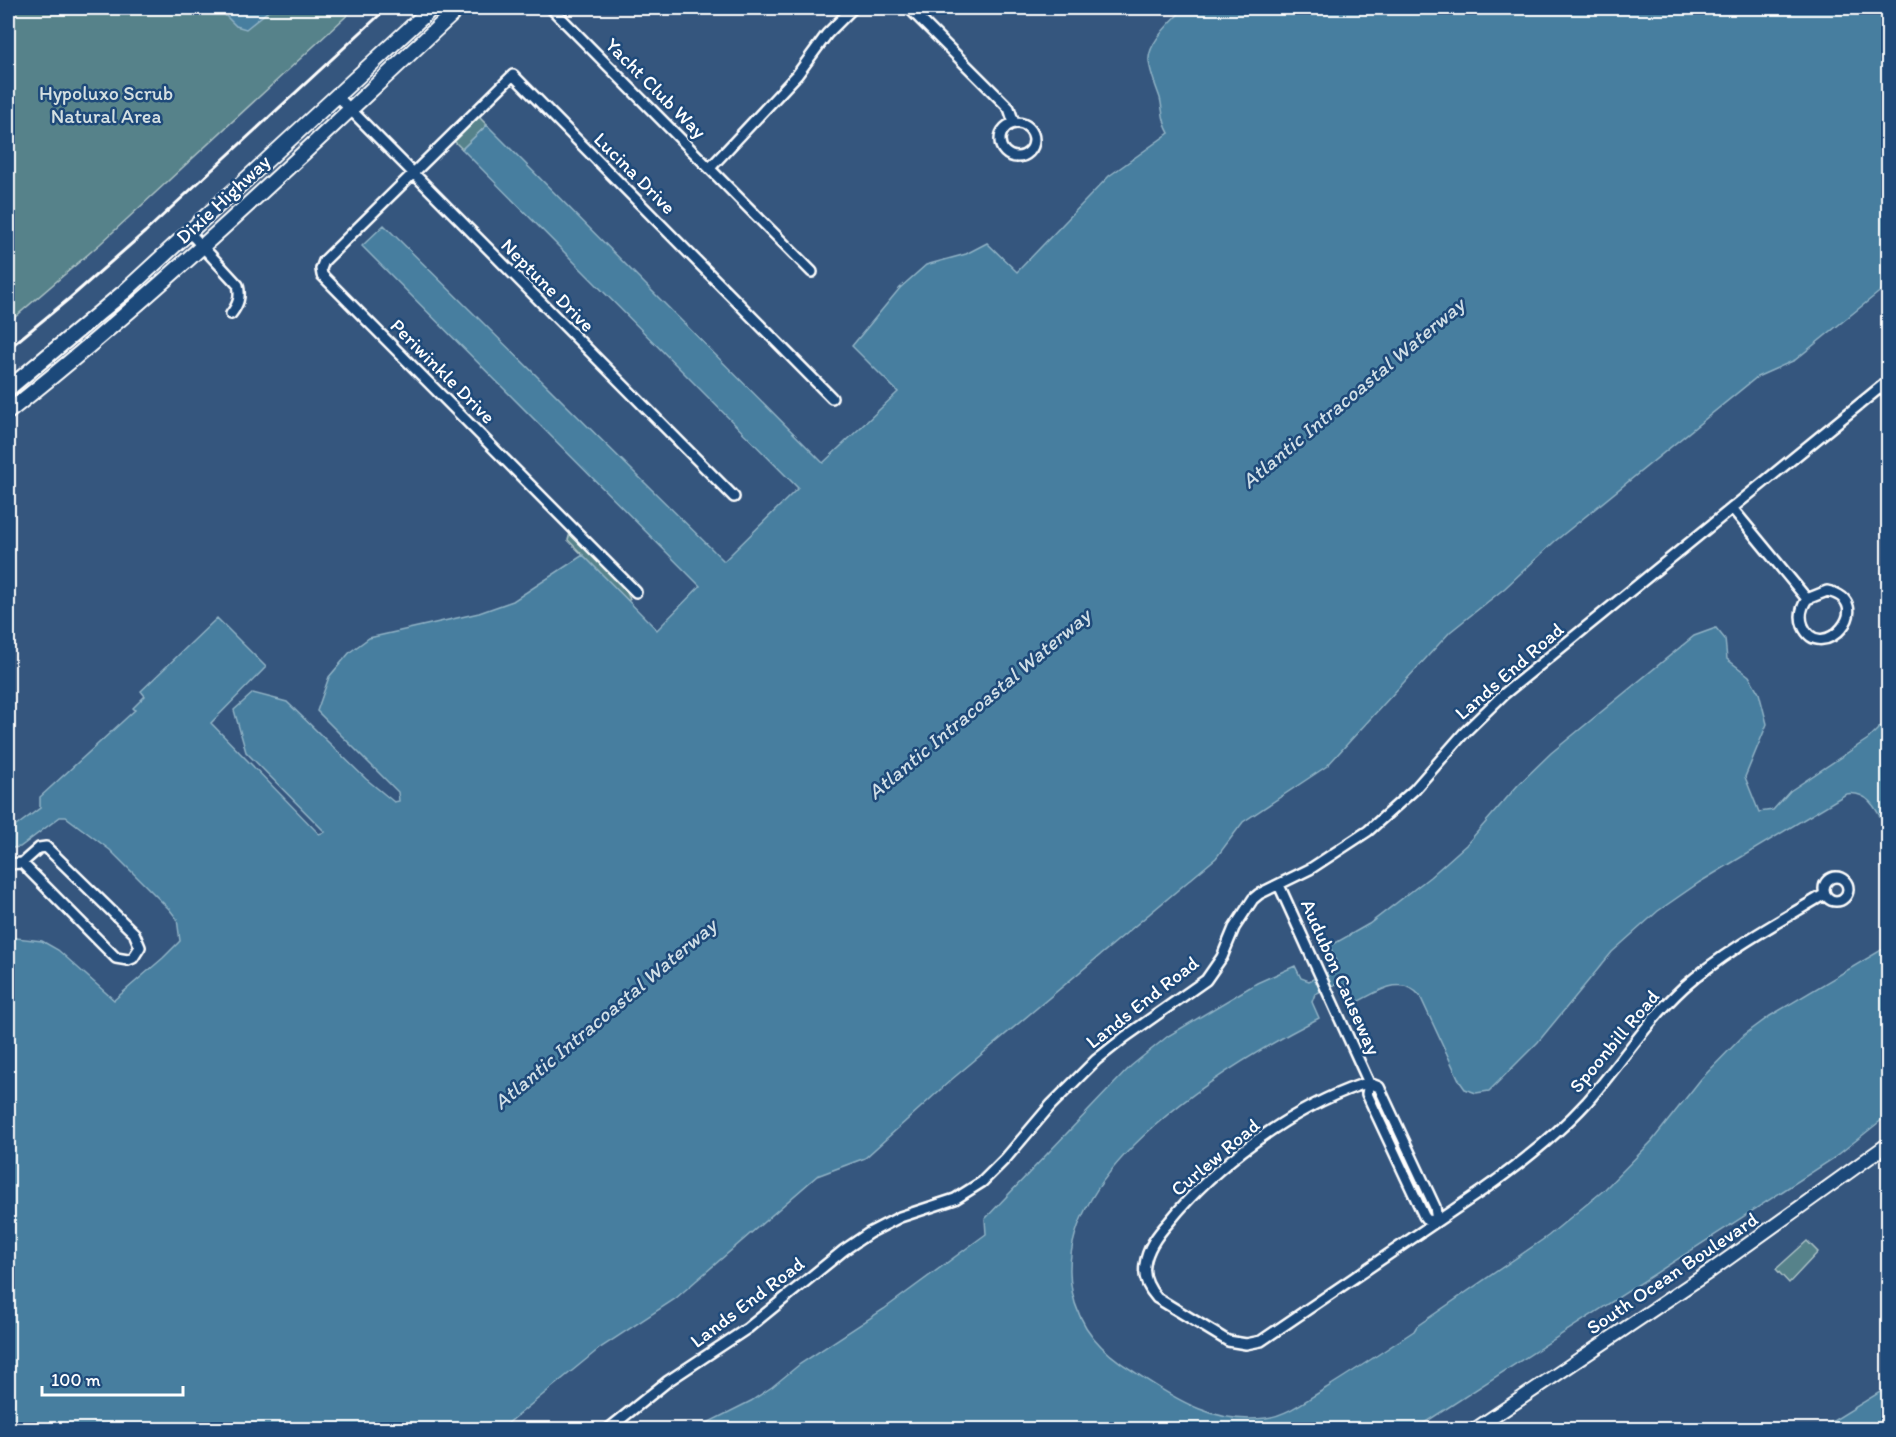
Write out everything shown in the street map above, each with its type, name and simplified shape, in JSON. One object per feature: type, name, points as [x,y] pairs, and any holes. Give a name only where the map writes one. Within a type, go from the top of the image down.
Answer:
[{"type":"main road","name":"Dixie Highway","points":[[8,389],[123,293],[432,8]]},
{"type":"main road","name":"Dixie Highway","points":[[8,412],[108,329],[459,8]]},
{"type":"main road","points":[[24,376],[35,390]]},
{"type":"main road","name":"South Ocean Boulevard","points":[[1474,1430],[1712,1270],[1888,1144]]},
{"type":"street","name":"Yacht Club Way","points":[[551,8],[812,272]]},
{"type":"street","name":"Yacht Club Way","points":[[710,168],[797,75],[826,34],[853,8]]},
{"type":"street","points":[[909,8],[1009,108],[1014,123]]},
{"type":"street","name":"Lucina Drive","points":[[412,174],[513,75],[832,398]]},
{"type":"street","name":"Neptune Drive","points":[[337,96],[734,498]]},
{"type":"street","name":"Periwinkle Drive","points":[[412,174],[324,261],[322,274],[636,592]]},
{"type":"street","points":[[189,232],[238,285],[240,294],[231,314]]},
{"type":"street","name":"Lands End Road","points":[[607,1430],[668,1381],[748,1328],[844,1250],[869,1233],[900,1217],[955,1199],[982,1182],[1006,1158],[1050,1105],[1096,1060],[1206,980],[1222,957],[1234,928],[1253,899],[1339,851],[1368,831],[1414,790],[1464,733],[1504,694],[1888,381]]},
{"type":"street","points":[[1731,508],[1807,599]]},
{"type":"street","points":[[1827,591],[1834,592],[1841,597],[1849,611],[1845,625],[1826,639],[1810,636],[1805,629],[1801,614],[1807,599],[1827,591]]},
{"type":"street","points":[[46,847],[52,851],[134,933],[140,946],[138,951],[128,960],[116,958],[12,862],[39,848],[46,847]]},
{"type":"street","name":"Audubon Causeway","points":[[1279,885],[1369,1083],[1367,1094],[1424,1216],[1427,1220],[1437,1221],[1435,1207],[1379,1087],[1369,1083]]},
{"type":"street","name":"Spoonbill Road","points":[[1437,1221],[1541,1147],[1585,1104],[1654,1018],[1685,987],[1732,950],[1825,894]]},
{"type":"street","name":"Curlew Road","points":[[1369,1083],[1350,1088],[1298,1115],[1252,1145],[1202,1186],[1176,1213],[1149,1250],[1145,1270],[1152,1292],[1166,1304],[1228,1341],[1237,1344],[1254,1343],[1437,1221]]},
{"type":"green space","name":"Hypoluxo Scrub Natural Area","points":[[8,8],[355,8],[100,244],[8,323]]},
{"type":"green space","points":[[477,115],[487,125],[462,149],[452,139]]},
{"type":"green space","points":[[570,533],[624,587],[630,599],[628,601],[568,540]]},
{"type":"green space","points":[[1807,1241],[1818,1252],[1789,1283],[1776,1269]]},
{"type":"water","points":[[218,8],[272,8],[246,29],[236,26]]},
{"type":"water","name":"Atlantic Intracoastal Waterway","points":[[1185,8],[1888,8],[1888,285],[1795,360],[1757,377],[1554,542],[1505,588],[1450,632],[1327,766],[1243,822],[1216,858],[951,1080],[865,1158],[817,1176],[675,1299],[600,1348],[501,1429],[8,1429],[8,937],[42,941],[58,950],[114,1000],[180,941],[177,919],[170,910],[110,850],[66,817],[60,817],[20,847],[12,848],[8,845],[8,808],[12,815],[9,824],[12,829],[40,808],[40,797],[135,710],[133,708],[145,696],[141,691],[217,618],[266,667],[211,723],[319,834],[325,832],[246,752],[234,710],[253,693],[287,702],[366,779],[394,802],[399,801],[398,792],[317,711],[329,677],[350,652],[369,638],[479,613],[513,601],[583,555],[657,630],[700,586],[362,246],[384,225],[724,561],[798,488],[462,149],[487,125],[823,463],[898,392],[852,346],[900,288],[926,265],[966,254],[987,243],[1017,272],[1109,176],[1169,133],[1151,70],[1149,54],[1162,32]]},
{"type":"water","points":[[1716,628],[1725,639],[1727,659],[1749,676],[1759,693],[1767,724],[1745,777],[1759,812],[1773,810],[1790,791],[1868,739],[1888,719],[1888,831],[1877,810],[1867,799],[1854,794],[1846,794],[1700,882],[1658,911],[1612,952],[1538,1042],[1489,1091],[1476,1093],[1465,1089],[1420,996],[1413,989],[1397,985],[1380,990],[1355,1003],[1347,986],[1338,983],[1315,994],[1312,1002],[1319,1018],[1240,1063],[1196,1093],[1154,1127],[1117,1164],[1088,1204],[1072,1247],[1072,1291],[1080,1316],[1093,1338],[1122,1364],[1180,1400],[1212,1413],[1247,1419],[1266,1418],[1289,1411],[1414,1331],[1417,1326],[1548,1236],[1604,1190],[1652,1141],[1701,1079],[1744,1035],[1770,1016],[1888,946],[1888,1115],[1834,1158],[1415,1429],[699,1430],[705,1424],[751,1401],[772,1387],[800,1364],[884,1309],[986,1234],[985,1219],[1131,1066],[1168,1036],[1257,983],[1295,966],[1301,978],[1309,981],[1333,970],[1336,961],[1330,946],[1369,924],[1430,877],[1466,845],[1518,785],[1551,753],[1694,636]]},
{"type":"water","points":[[1888,1387],[1888,1429],[1820,1429]]},
{"type":"railway","points":[[8,349],[145,232],[387,8]]}]
